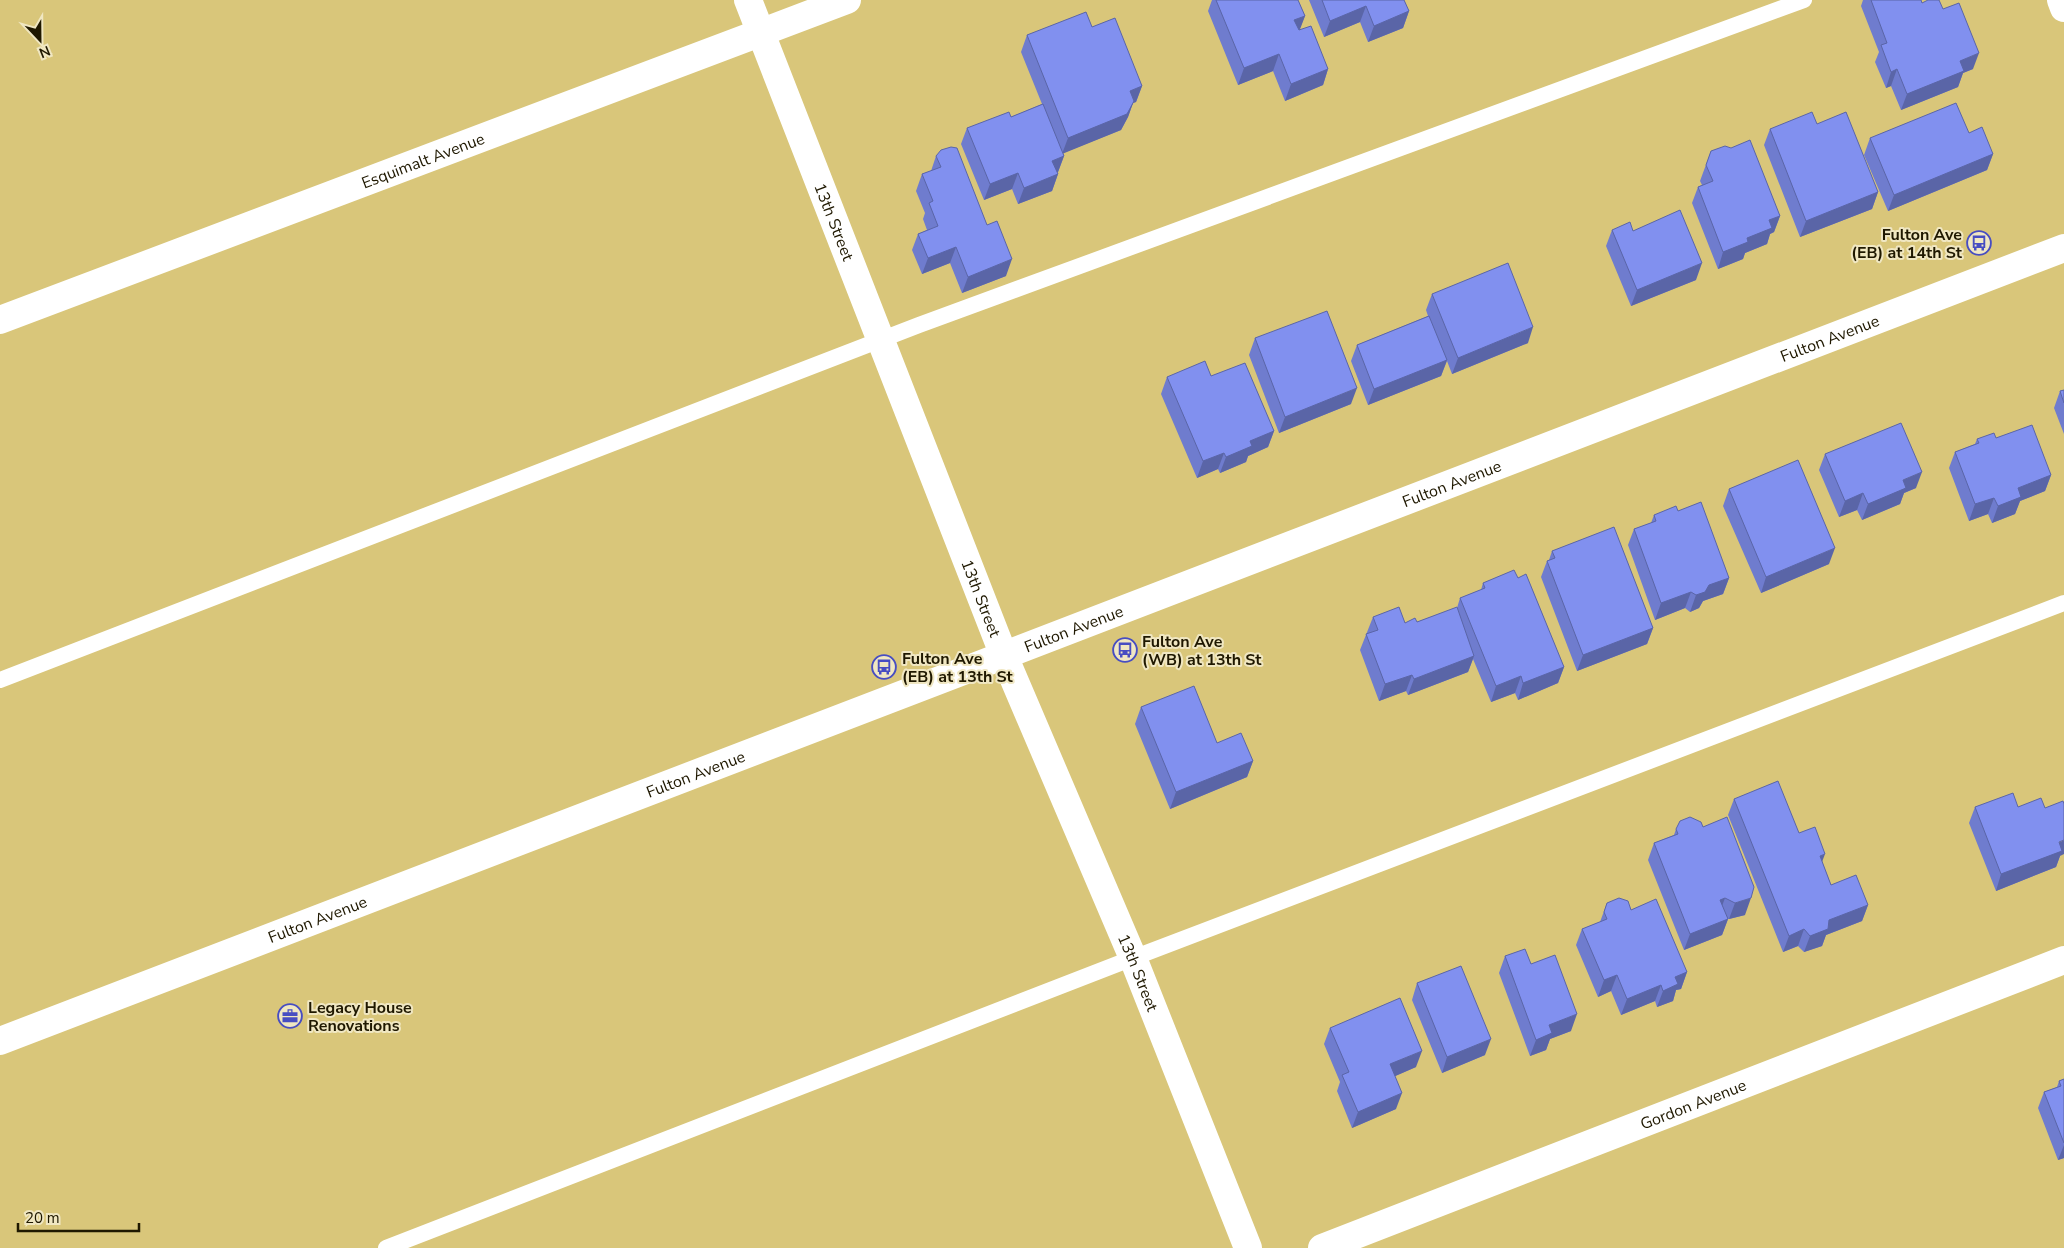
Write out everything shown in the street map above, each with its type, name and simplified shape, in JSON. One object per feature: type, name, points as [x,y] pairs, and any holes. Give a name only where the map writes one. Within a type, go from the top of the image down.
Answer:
[{"type":"street","name":"13th Street","points":[[748,0],[1004,656],[1133,958],[1248,1248]]},
{"type":"street","name":"Esquimalt Avenue","points":[[0,320],[847,0]]},
{"type":"street","points":[[2061,0],[2064,8]]},
{"type":"street","name":"Fulton Avenue","points":[[0,1041],[2064,248]]},
{"type":"street","name":"Gordon Avenue","points":[[1322,1248],[2064,960]]},
{"type":"lane","points":[[0,680],[880,340],[1804,0]]},
{"type":"lane","points":[[386,1248],[1133,958],[2064,603]]},
{"type":"building","points":[[1216,0],[1298,0],[1305,16],[1294,20],[1299,30],[1311,26],[1328,69],[1291,84],[1279,54],[1244,68]]},
{"type":"building","points":[[1322,0],[1404,0],[1409,11],[1374,26],[1366,6],[1330,21]]},
{"type":"building","points":[[1871,0],[1921,0],[1922,3],[1928,0],[1939,0],[1943,9],[1959,3],[1979,53],[1960,61],[1964,71],[1907,94],[1897,69],[1891,72],[1881,45],[1887,43]]},
{"type":"building","points":[[1086,12],[1092,27],[1115,18],[1142,86],[1130,91],[1134,101],[1127,114],[1068,138],[1027,35]]},
{"type":"building","points":[[1956,103],[1969,133],[1982,127],[1993,154],[1894,195],[1870,138]]},
{"type":"building","points":[[1043,104],[1064,156],[1052,161],[1058,174],[1024,188],[1018,173],[990,184],[967,128],[1009,112],[1011,117]]},
{"type":"building","points":[[1812,112],[1817,124],[1846,112],[1878,192],[1806,221],[1770,129]]},
{"type":"building","points":[[1750,140],[1780,216],[1769,220],[1772,228],[1747,238],[1748,242],[1723,252],[1698,187],[1713,181],[1706,165],[1711,151],[1725,146],[1731,148]]},
{"type":"building","points":[[951,147],[957,148],[987,225],[997,221],[1012,259],[968,277],[956,247],[928,258],[918,234],[938,226],[929,203],[933,201],[922,174],[941,167],[936,156],[941,150]]},
{"type":"building","points":[[1680,210],[1702,263],[1637,290],[1612,230],[1630,222],[1633,231]]},
{"type":"building","points":[[1508,263],[1533,327],[1458,358],[1432,294]]},
{"type":"building","points":[[1327,311],[1357,388],[1285,417],[1255,338]]},
{"type":"building","points":[[1429,316],[1447,360],[1374,389],[1357,345]]},
{"type":"building","points":[[1205,361],[1211,376],[1245,363],[1274,431],[1250,441],[1252,446],[1226,457],[1224,453],[1203,461],[1167,377]]},
{"type":"building","points":[[2064,390],[2064,403],[2060,391]]},
{"type":"building","points":[[1901,423],[1922,472],[1903,480],[1906,488],[1868,504],[1863,493],[1845,501],[1825,454]]},
{"type":"building","points":[[2032,425],[2051,475],[2018,488],[2021,497],[1998,506],[1994,498],[1975,504],[1955,452],[1979,443],[1977,439],[1994,433],[1996,438]]},
{"type":"building","points":[[1798,460],[1835,548],[1766,577],[1729,489]]},
{"type":"building","points":[[1701,502],[1729,578],[1709,585],[1705,592],[1696,595],[1691,592],[1661,603],[1634,529],[1656,521],[1654,515],[1676,506],[1678,511]]},
{"type":"building","points":[[1614,527],[1653,628],[1583,655],[1547,561],[1555,558],[1552,551]]},
{"type":"building","points":[[1514,570],[1518,578],[1526,574],[1564,667],[1523,683],[1521,676],[1496,686],[1460,598],[1485,588],[1483,583]]},
{"type":"building","points":[[1399,607],[1405,623],[1415,618],[1417,622],[1457,607],[1474,656],[1414,679],[1412,675],[1385,684],[1366,634],[1378,630],[1373,617]]},
{"type":"building","points":[[1194,686],[1217,743],[1241,733],[1253,761],[1176,792],[1141,707]]},
{"type":"building","points":[[1778,781],[1799,833],[1815,827],[1825,854],[1820,856],[1831,885],[1856,875],[1868,905],[1829,920],[1828,929],[1810,936],[1804,929],[1789,936],[1734,799]]},
{"type":"building","points":[[2013,793],[2018,807],[2041,798],[2045,808],[2063,801],[2064,840],[2059,842],[2062,851],[2001,874],[1975,807]]},
{"type":"building","points":[[1690,817],[1701,822],[1703,827],[1727,817],[1754,887],[1751,898],[1735,903],[1725,898],[1720,900],[1728,919],[1690,934],[1654,843],[1678,834],[1676,829],[1680,821]]},
{"type":"building","points":[[1619,898],[1628,901],[1631,910],[1656,899],[1687,972],[1675,977],[1678,984],[1663,991],[1661,985],[1627,999],[1617,975],[1604,980],[1582,929],[1607,919],[1604,912],[1607,903]]},
{"type":"building","points":[[1525,949],[1531,964],[1555,955],[1577,1014],[1549,1025],[1552,1033],[1536,1040],[1505,956]]},
{"type":"building","points":[[1461,966],[1491,1039],[1447,1057],[1417,983]]},
{"type":"building","points":[[1400,998],[1422,1051],[1390,1064],[1402,1093],[1358,1112],[1342,1075],[1349,1072],[1330,1028]]},
{"type":"building","points":[[2064,1079],[2064,1143],[2044,1092],[2061,1086],[2059,1081]]},
{"type":"place","name":"Fulton Ave (EB) at 14th St","points":[[1979,243]]},
{"type":"place","name":"Fulton Ave (WB) at 13th St","points":[[1125,650]]},
{"type":"place","name":"Fulton Ave (EB) at 13th St","points":[[884,667]]},
{"type":"place","name":"Legacy House Renovations","points":[[290,1016]]}]
